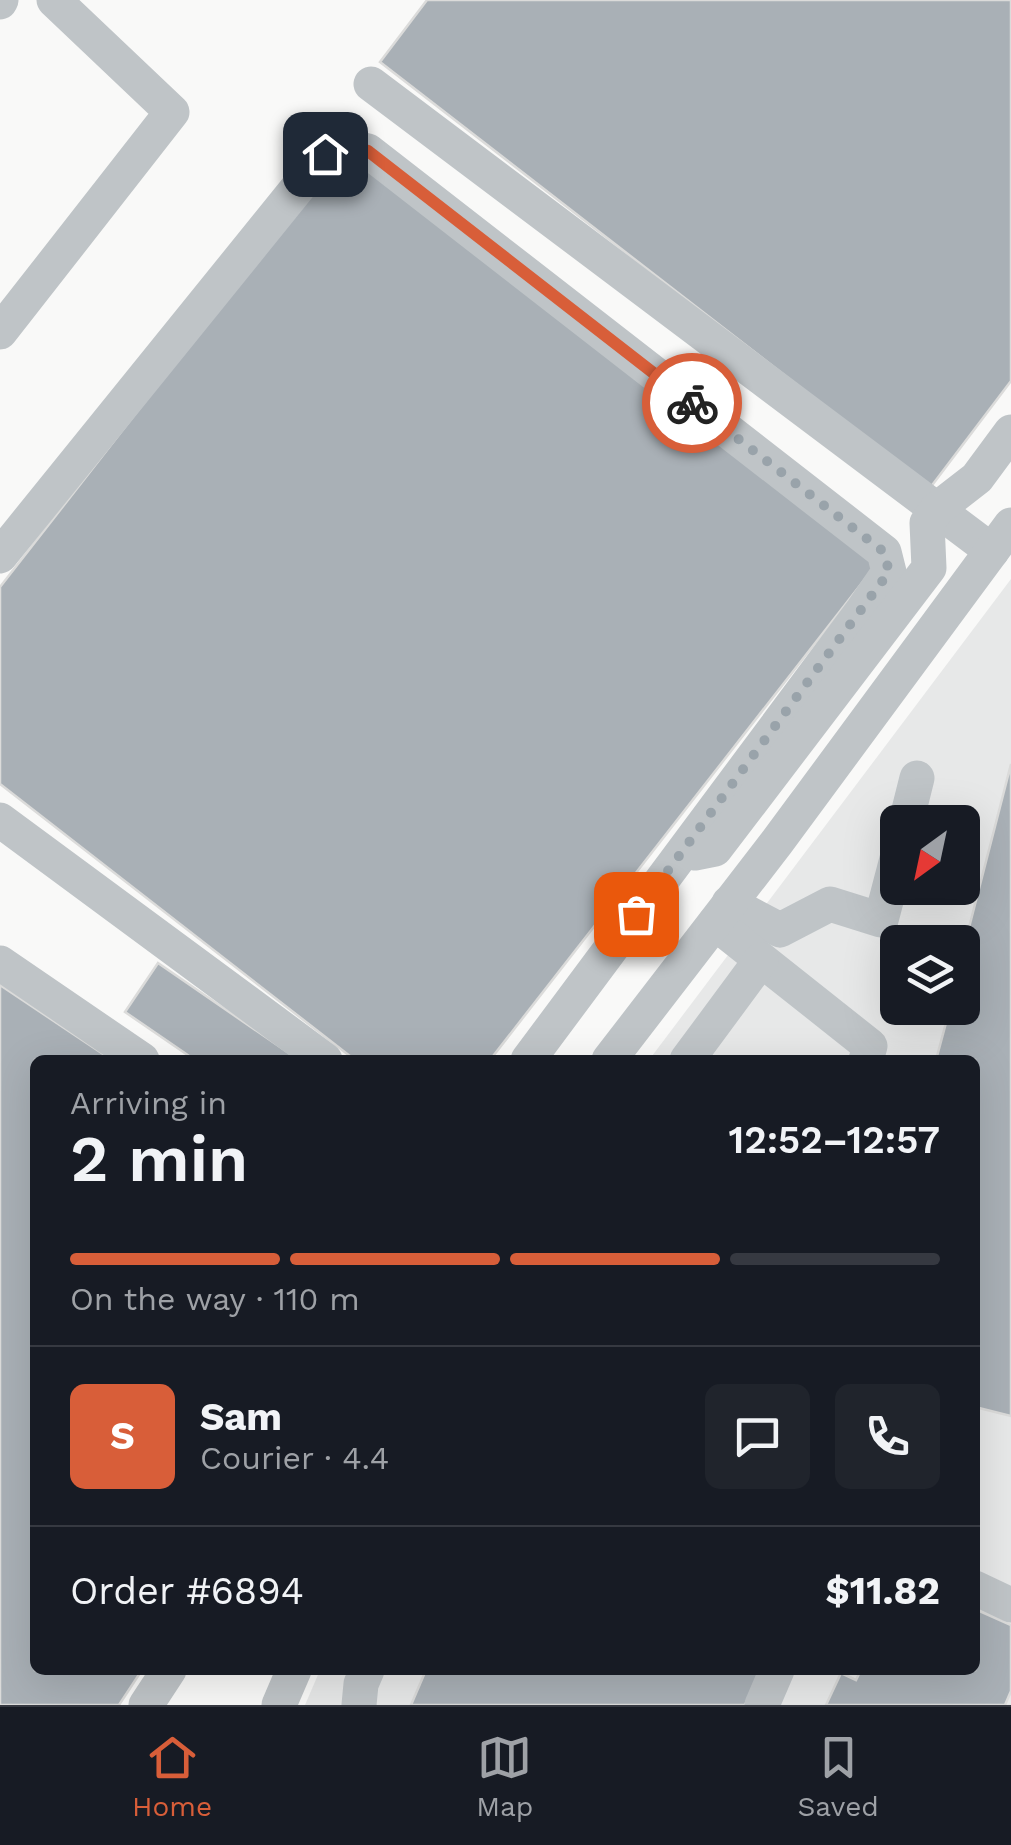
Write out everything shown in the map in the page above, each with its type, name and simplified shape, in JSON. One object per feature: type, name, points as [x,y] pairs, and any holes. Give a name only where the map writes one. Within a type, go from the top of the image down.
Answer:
[{"type":"street","points":[[0,332],[172,112],[54,0]]},
{"type":"street","points":[[371,84],[937,509],[1002,538],[613,1055]]},
{"type":"street","points":[[0,556],[325,154],[343,146],[368,151],[884,552],[889,572],[532,1055]]},
{"type":"street","points":[[680,856],[715,849],[929,568],[927,523],[937,509],[976,478],[1011,432]]},
{"type":"street","points":[[910,805],[916,778]]},
{"type":"street","points":[[0,820],[318,1055]]},
{"type":"street","points":[[722,913],[780,930],[830,904],[882,920],[886,905]]},
{"type":"street","points":[[722,913],[761,960],[870,1046],[867,1055]]},
{"type":"street","points":[[691,1055],[761,960]]},
{"type":"street","points":[[0,963],[135,1055]]},
{"type":"street","points":[[980,1590],[1011,1604]]},
{"type":"street","points":[[146,1705],[166,1675]]},
{"type":"street","points":[[279,1705],[292,1675]]},
{"type":"street","points":[[358,1705],[364,1675]]},
{"type":"street","points":[[762,1705],[775,1675]]},
{"type":"shaded area","points":[[1011,579],[1011,1705],[305,1705],[318,1675],[980,1675],[980,1055],[653,1055]]},
{"type":"building","points":[[427,0],[1011,0],[1011,381],[930,488],[380,62]]},
{"type":"building","points":[[342,149],[876,565],[494,1055],[349,1055],[0,784],[0,587]]},
{"type":"building","points":[[1011,764],[1011,1416],[980,1408],[980,1055],[937,1055],[945,1025],[980,1025],[980,925],[970,925],[975,905],[980,905],[980,885]]},
{"type":"building","points":[[158,963],[292,1055],[188,1055],[125,1012]]},
{"type":"building","points":[[0,985],[105,1055],[30,1055],[30,1675],[139,1675],[119,1705],[0,1705]]},
{"type":"building","points":[[980,1611],[1011,1625],[1011,1691],[1005,1705],[826,1705],[840,1675],[856,1680],[858,1675],[980,1675]]},
{"type":"building","points":[[424,1675],[759,1675],[745,1705],[411,1705]]},
{"type":"way so far","points":[[636,914],[889,572],[884,552],[692,403]]},
{"type":"route","points":[[325,154],[343,146],[368,151],[692,403]]}]
